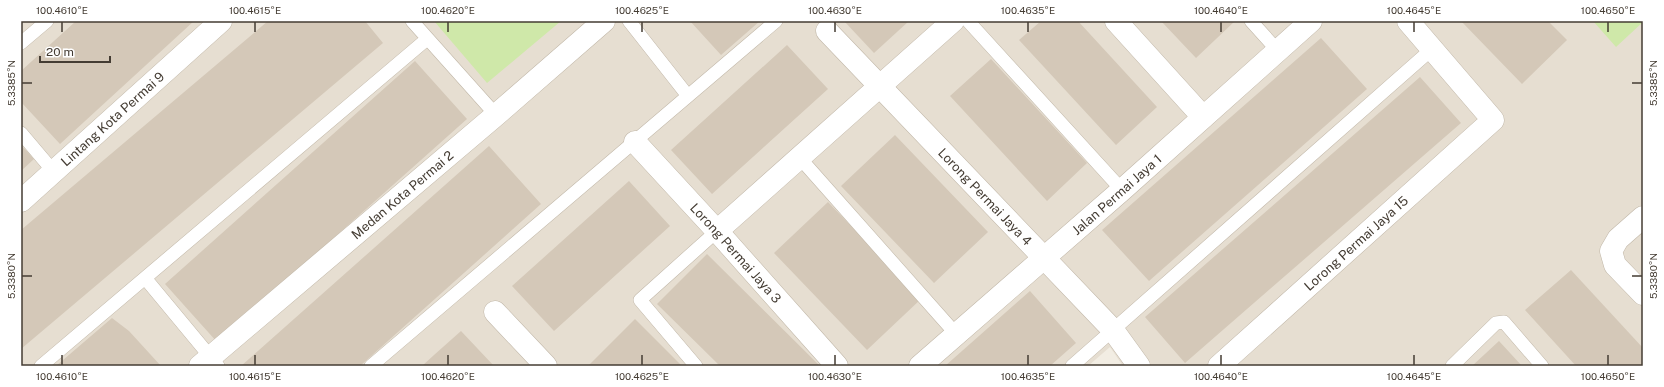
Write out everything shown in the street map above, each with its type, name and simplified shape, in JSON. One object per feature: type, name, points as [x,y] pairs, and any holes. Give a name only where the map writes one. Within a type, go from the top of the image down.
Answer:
[{"type":"street","name":"Lintang Kota Permai 9","points":[[21,201],[221,21]]},
{"type":"street","name":"Medan Kota Permai 2","points":[[209,363],[604,21]]},
{"type":"street","points":[[717,231],[953,21]]},
{"type":"street","points":[[1116,21],[1203,117]]},
{"type":"street","name":"Jalan Permai Jaya 1","points":[[920,366],[1122,190],[1312,21]]},
{"type":"street","points":[[1408,21],[1432,49]]},
{"type":"street","name":"Lorong Permai Jaya 4","points":[[827,31],[880,85],[1043,259],[1113,330],[1140,366]]},
{"type":"street","name":"Lorong Permai Jaya 15","points":[[1219,366],[1493,120],[1432,49]]},
{"type":"street","name":"Lorong Permai Jaya 3","points":[[635,142],[717,231],[837,366]]},
{"type":"street","points":[[1643,217],[1618,239],[1611,251],[1615,264],[1643,294]]},
{"type":"street","points":[[495,312],[546,366]]},
{"type":"lane","points":[[21,43],[47,21]]},
{"type":"lane","points":[[412,21],[496,115]]},
{"type":"lane","points":[[629,21],[688,96]]},
{"type":"lane","points":[[371,366],[776,21]]},
{"type":"lane","points":[[968,21],[1122,190]]},
{"type":"lane","points":[[1251,21],[1278,50]]},
{"type":"lane","points":[[41,366],[427,39]]},
{"type":"lane","points":[[1072,366],[1432,49]]},
{"type":"lane","points":[[21,133],[54,172]]},
{"type":"lane","points":[[799,157],[956,334]]},
{"type":"lane","points":[[696,366],[640,300],[717,231]]},
{"type":"lane","points":[[145,278],[209,363]]},
{"type":"lane","points":[[1452,366],[1496,323],[1504,322],[1542,366]]},
{"type":"shaded area","points":[[21,21],[1643,21],[1643,366],[1123,366],[1110,347],[1088,366],[21,366]]},
{"type":"green space","points":[[434,21],[561,21],[487,83]]},
{"type":"green space","points":[[1593,21],[1643,21],[1643,22],[1616,47]]},
{"type":"building","points":[[76,21],[194,21],[60,144],[21,102],[21,71]]},
{"type":"building","points":[[268,21],[365,21],[383,43],[21,349],[21,230]]},
{"type":"building","points":[[690,21],[760,21],[721,55]]},
{"type":"building","points":[[844,21],[909,21],[874,53]]},
{"type":"building","points":[[1041,21],[1078,21],[1157,107],[1116,145],[1019,40]]},
{"type":"building","points":[[1161,21],[1235,21],[1196,58]]},
{"type":"building","points":[[1461,21],[1548,21],[1567,40],[1522,84]]},
{"type":"building","points":[[1321,38],[1367,89],[1149,281],[1102,230]]},
{"type":"building","points":[[787,45],[828,89],[712,194],[671,150]]},
{"type":"building","points":[[991,59],[1087,163],[1047,201],[950,96]]},
{"type":"building","points":[[415,61],[467,119],[217,342],[165,284]]},
{"type":"building","points":[[1420,77],[1461,123],[1185,363],[1145,317]]},
{"type":"building","points":[[895,135],[988,232],[934,283],[841,186]]},
{"type":"building","points":[[21,145],[34,159],[21,171]]},
{"type":"building","points":[[489,146],[541,204],[360,366],[241,366]]},
{"type":"building","points":[[629,181],[670,226],[554,331],[512,286]]},
{"type":"building","points":[[828,202],[921,299],[867,350],[774,253]]},
{"type":"building","points":[[707,254],[820,366],[720,366],[657,304]]},
{"type":"building","points":[[1571,270],[1643,348],[1643,366],[1576,366],[1525,310]]},
{"type":"building","points":[[1030,291],[1076,343],[1050,366],[945,366]]},
{"type":"building","points":[[112,318],[129,331],[161,366],[56,366]]},
{"type":"building","points":[[635,319],[682,366],[588,366]]},
{"type":"building","points":[[461,331],[494,366],[422,366],[434,355]]},
{"type":"building","points":[[1499,341],[1522,366],[1472,366]]}]
